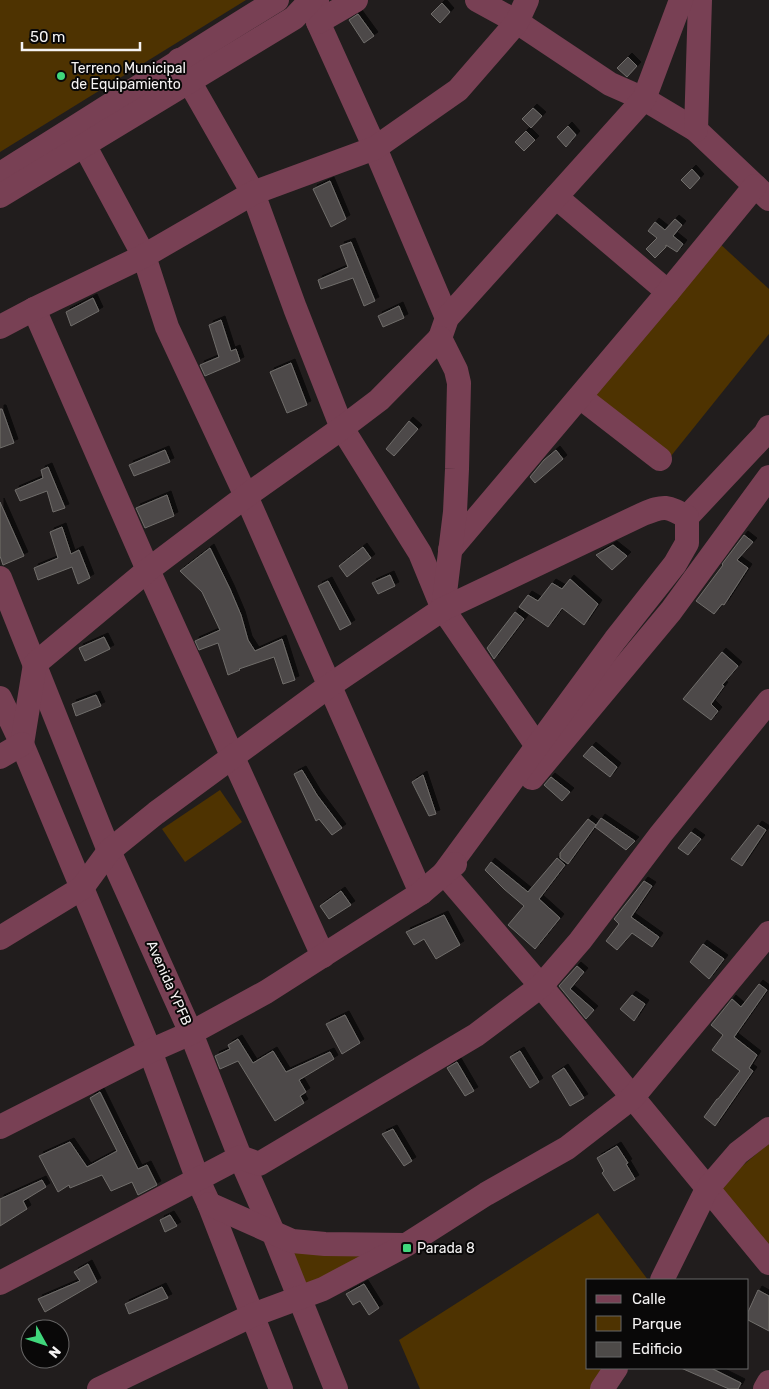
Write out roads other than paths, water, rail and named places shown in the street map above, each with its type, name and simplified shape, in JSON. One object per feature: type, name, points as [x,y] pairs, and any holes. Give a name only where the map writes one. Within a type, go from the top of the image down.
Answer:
[{"type":"street","points":[[0,196],[79,136],[184,70],[277,0]]},
{"type":"street","points":[[184,70],[315,7],[356,0]]},
{"type":"street","points":[[450,550],[668,292],[762,193],[696,130],[644,99],[610,84],[517,22],[476,0]]},
{"type":"street","points":[[0,327],[144,256],[252,193],[376,148],[458,90],[517,22],[527,0]]},
{"type":"street","points":[[22,744],[35,664],[148,570],[246,496],[379,400],[644,99],[681,0]]},
{"type":"street","points":[[696,130],[700,0]]},
{"type":"street","points":[[315,7],[376,148],[444,328],[459,382],[455,512],[443,609]]},
{"type":"street","points":[[184,70],[252,193],[342,428],[420,553],[443,609],[537,746]]},
{"type":"street","points":[[0,174],[79,136]]},
{"type":"street","points":[[79,136],[144,256],[167,327],[246,496],[421,893]]},
{"type":"street","points":[[556,197],[668,292]]},
{"type":"street","points":[[34,309],[148,570],[324,956]]},
{"type":"street","points":[[580,397],[660,459]]},
{"type":"street","points":[[444,873],[615,640],[674,564],[687,543],[687,517],[765,434],[769,427]]},
{"type":"street","points":[[0,1128],[150,1051],[191,1033],[266,992],[421,893],[471,851],[665,618],[769,477]]},
{"type":"street","points":[[0,938],[82,888],[110,851],[156,813],[330,686],[443,609],[661,507],[674,510],[687,517]]},
{"type":"street","name":"Avenida YPFB","points":[[0,578],[110,851],[191,1033],[336,1389]]},
{"type":"street","points":[[0,698],[22,744],[150,1051],[198,1180],[253,1314],[281,1389]]},
{"type":"street","points":[[0,1283],[240,1157],[259,1164],[476,1035],[541,986],[580,941],[661,834],[769,701]]},
{"type":"street","points":[[0,757],[22,744]]},
{"type":"street","points":[[444,873],[541,986],[769,1263]]},
{"type":"street","points":[[99,1389],[253,1314],[323,1289],[406,1245],[486,1194],[567,1148],[633,1097],[769,933]]},
{"type":"street","points":[[662,1279],[707,1189],[738,1153],[769,1129]]},
{"type":"street","points":[[209,1204],[292,1241],[325,1244],[406,1245]]},
{"type":"street","points":[[602,1389],[615,1369]]},
{"type":"street","points":[[765,1389],[769,1382]]},
{"type":"place","name":"Terreno Municipal de Equipamiento","points":[[61,76]]},
{"type":"place","name":"Parada 8","points":[[407,1248]]}]
